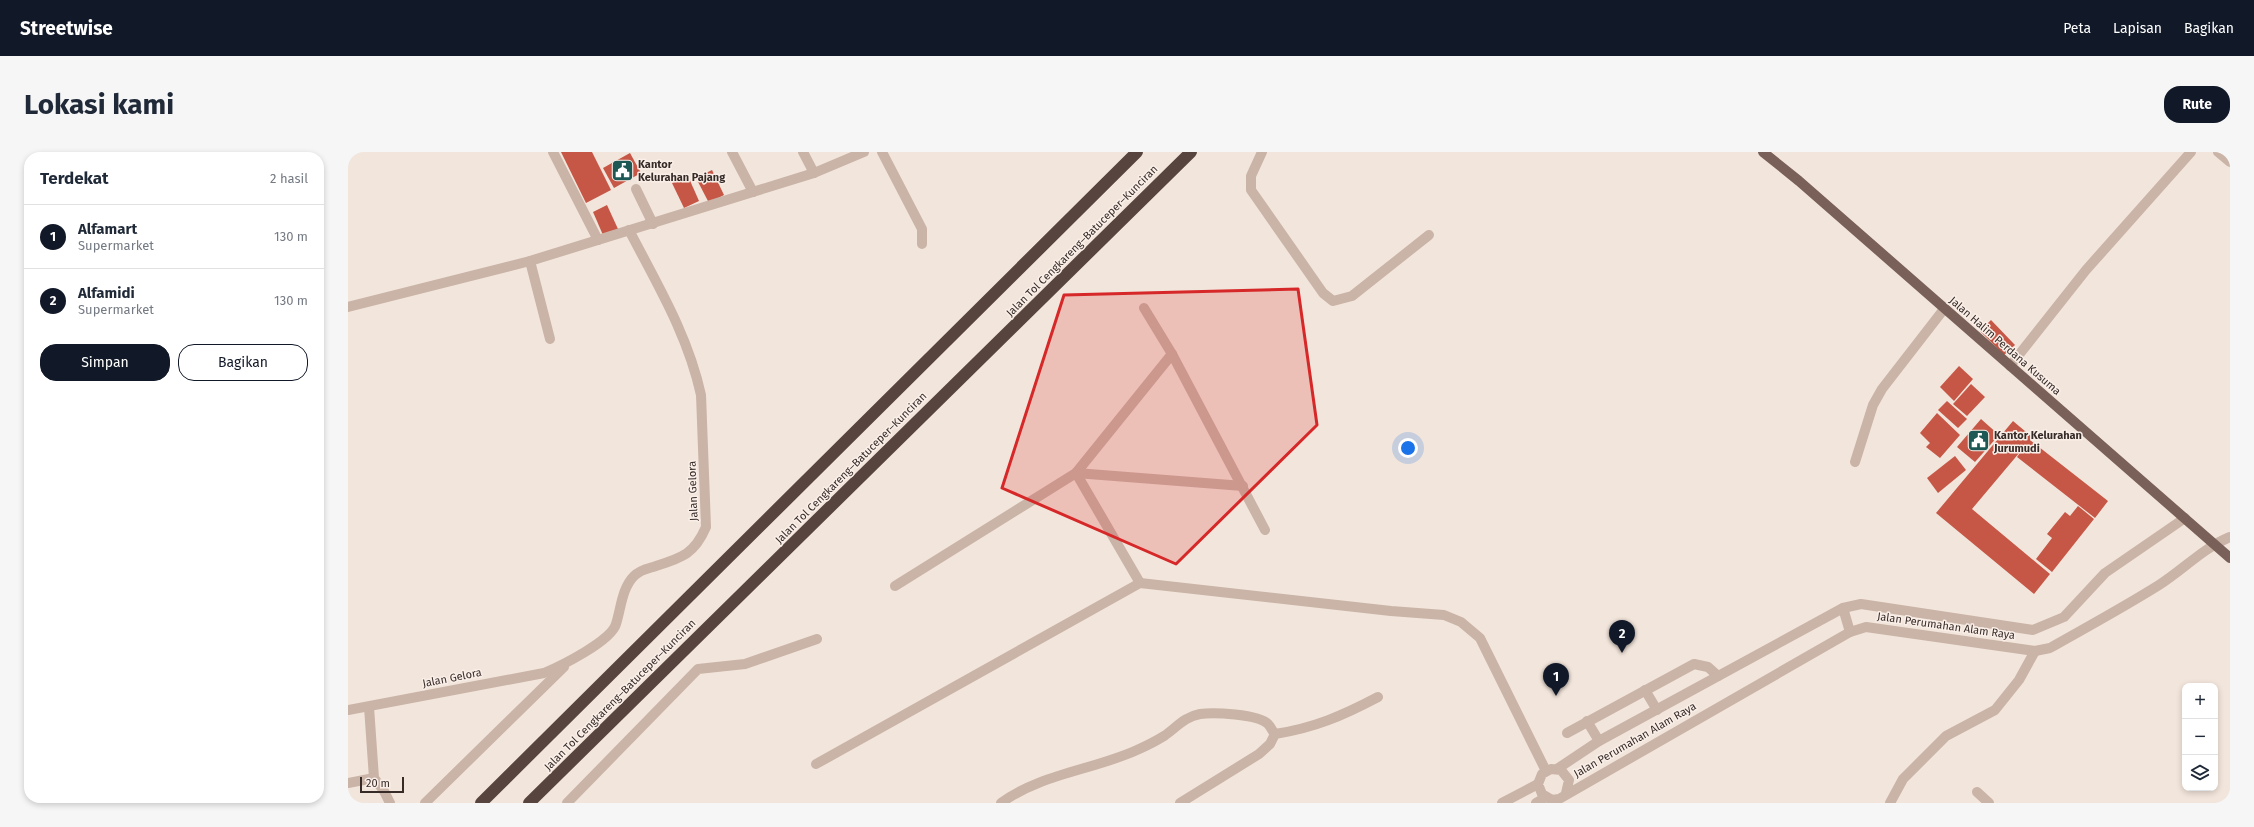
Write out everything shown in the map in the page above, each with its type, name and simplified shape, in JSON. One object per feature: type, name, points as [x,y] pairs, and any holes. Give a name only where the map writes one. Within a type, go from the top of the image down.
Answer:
[{"type":"highway","name":"Jalan Tol Cengkareng–Batuceper–Kunciran","points":[[481,803],[1137,152]]},
{"type":"highway","name":"Jalan Tol Cengkareng–Batuceper–Kunciran","points":[[530,803],[1191,152]]},
{"type":"main road","name":"Jalan Halim Perdana Kusuma","points":[[1763,152],[1799,181],[2230,558]]},
{"type":"street","points":[[553,152],[598,240]]},
{"type":"street","points":[[732,152],[753,192]]},
{"type":"street","points":[[803,152],[814,173]]},
{"type":"street","points":[[348,307],[530,261],[814,173],[864,152]]},
{"type":"street","points":[[882,152],[922,229],[922,244]]},
{"type":"street","points":[[1262,152],[1252,176],[1251,190],[1323,293],[1333,301],[1352,296],[1429,235]]},
{"type":"street","points":[[2010,366],[2086,270],[2191,152]]},
{"type":"street","points":[[2218,152],[2230,162]]},
{"type":"street","points":[[636,189],[653,224]]},
{"type":"street","name":"Jalan Gelora","points":[[348,710],[544,673],[569,663],[610,633],[616,626],[626,589],[634,576],[641,570],[676,559],[696,548],[706,527],[700,395],[693,361],[685,340],[629,230]]},
{"type":"street","points":[[530,261],[550,339]]},
{"type":"street","points":[[1144,308],[1172,354],[1265,530]]},
{"type":"street","points":[[1855,462],[1873,405],[1882,389],[1944,309]]},
{"type":"street","points":[[896,586],[1076,473],[1172,354]]},
{"type":"street","points":[[1076,473],[1243,486]]},
{"type":"street","points":[[1076,473],[1140,583]]},
{"type":"street","name":"Jalan Perumahan Alam Raya","points":[[1557,769],[1599,742],[1843,608],[1861,604],[2034,630],[2064,617],[2105,573],[2185,518]]},
{"type":"street","name":"Jalan Perumahan Alam Raya","points":[[1562,798],[1850,632],[1866,627],[2035,651],[2050,648],[2161,584],[2214,543],[2230,537]]},
{"type":"street","points":[[816,764],[1140,583],[1391,611],[1444,615],[1461,622],[1480,638],[1546,771]]},
{"type":"street","points":[[1843,608],[1850,632]]},
{"type":"street","points":[[567,803],[698,669],[745,664],[817,639]]},
{"type":"street","points":[[1890,803],[1903,779],[1946,736],[1995,710],[2019,680],[2035,651]]},
{"type":"street","points":[[425,803],[569,663]]},
{"type":"street","points":[[1567,733],[1694,664],[1708,667],[1718,676]]},
{"type":"street","points":[[1645,690],[1656,710]]},
{"type":"street","points":[[1275,734],[1303,730],[1337,718],[1378,697]]},
{"type":"street","points":[[369,706],[374,778],[384,791],[390,803]]},
{"type":"street","points":[[1001,803],[1037,783],[1093,767],[1137,750],[1164,736],[1185,718],[1200,714],[1226,714],[1253,717],[1268,723],[1275,734]]},
{"type":"street","points":[[1588,721],[1599,742]]},
{"type":"street","points":[[1180,803],[1259,754],[1270,744],[1275,734]]},
{"type":"street","points":[[1502,803],[1538,784],[1542,774],[1546,771],[1557,769],[1564,773],[1569,780],[1562,798],[1546,798],[1536,803]]},
{"type":"street","points":[[348,783],[374,778]]},
{"type":"street","points":[[1538,784],[1542,794],[1546,798]]},
{"type":"street","points":[[1976,792],[1989,803]]},
{"type":"highlighted area","points":[[1298,289],[1317,425],[1176,564],[1002,488],[1064,295]]},
{"type":"building","points":[[561,152],[592,152],[611,190],[586,203]]},
{"type":"building","name":"Kantor Kelurahan Pajang","points":[[630,153],[641,173],[614,188],[603,168]]},
{"type":"building","points":[[712,170],[724,195],[709,203],[696,178]]},
{"type":"building","points":[[688,176],[699,201],[684,208],[672,183]]},
{"type":"building","points":[[607,205],[618,229],[603,235],[593,212]]},
{"type":"building","points":[[1991,320],[2015,345],[2004,355],[1980,331]]},
{"type":"building","points":[[1959,366],[1973,379],[1954,401],[1940,387]]},
{"type":"building","points":[[1971,384],[1985,397],[1967,416],[1953,404]]},
{"type":"building","points":[[1947,401],[1967,419],[1958,428],[1938,410]]},
{"type":"building","points":[[1937,413],[1960,435],[1940,458],[1926,447],[1930,443],[1920,433]]},
{"type":"building","name":"Kantor Kelurahan Jurumudi","points":[[1981,419],[1999,435],[1975,462],[1957,447]]},
{"type":"building","points":[[2013,421],[2032,437],[2030,440],[2108,501],[2095,518],[2017,457],[2025,446],[1972,509],[2050,574],[2034,594],[1936,513]]},
{"type":"building","points":[[1955,456],[1966,470],[1938,493],[1927,478]]},
{"type":"building","points":[[2078,506],[2094,519],[2052,572],[2036,559],[2052,538],[2047,534],[2065,512],[2070,516]]},
{"type":"place","name":"Kantor Kelurahan Pajang","points":[[622,170]]},
{"type":"place","name":"Kantor Kelurahan Jurumudi","points":[[1978,441]]},
{"type":"place","name":"Alfamidi","points":[[1622,653]]},
{"type":"place","name":"Alfamart","points":[[1556,696]]}]
